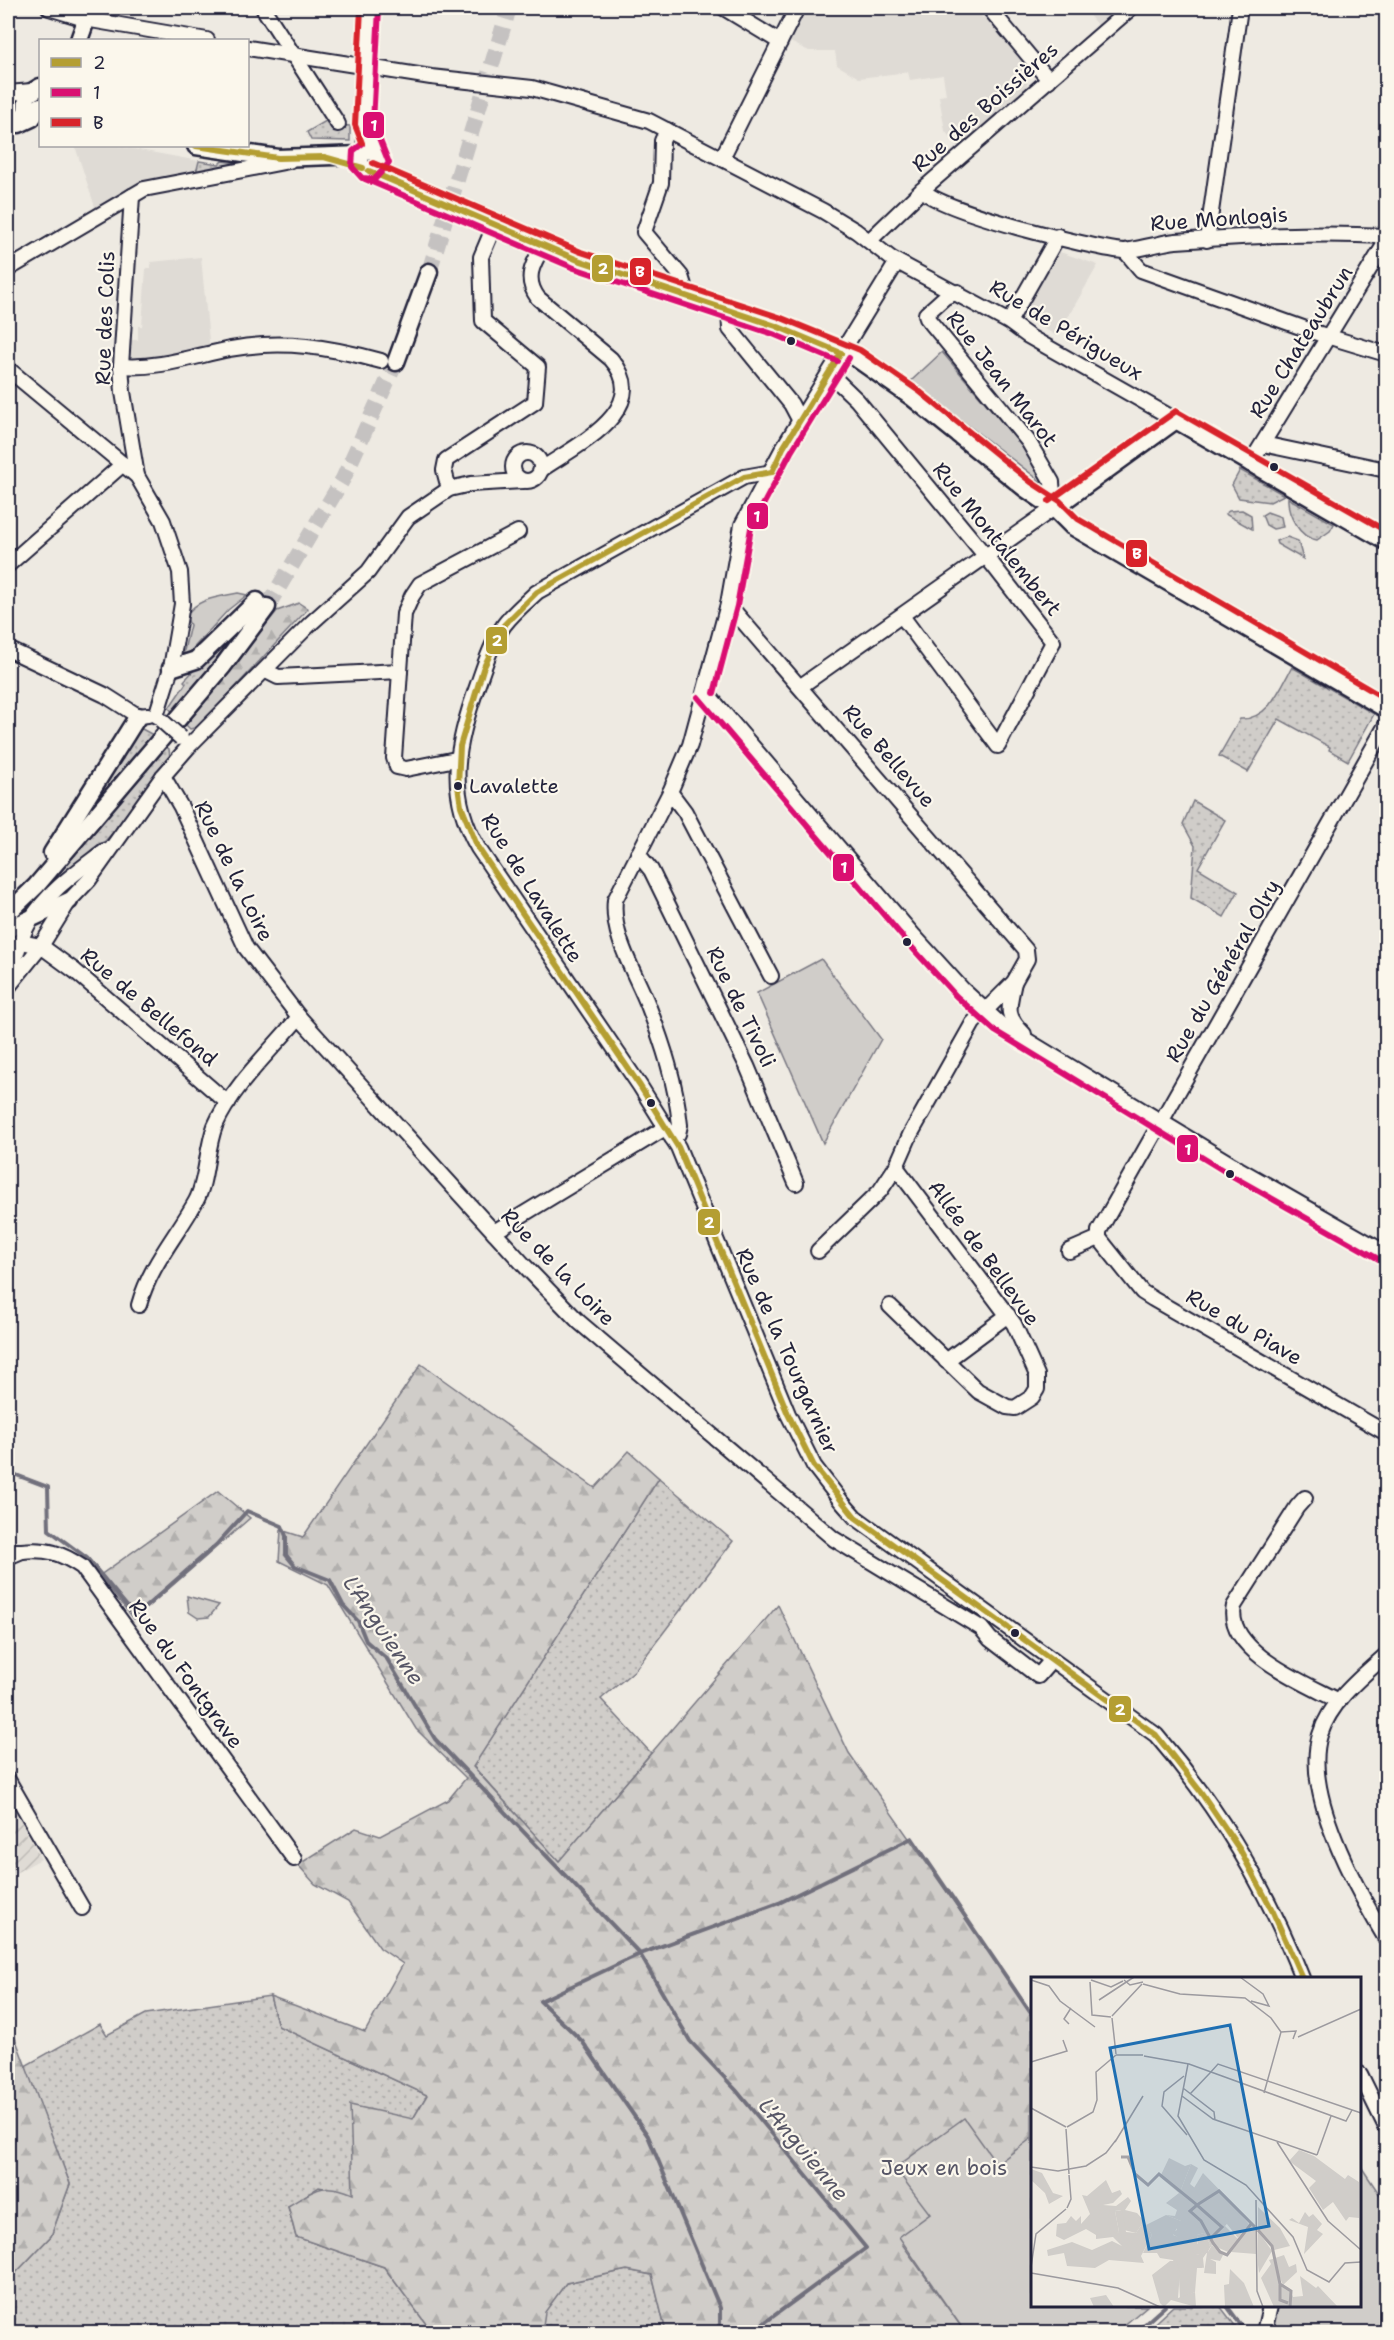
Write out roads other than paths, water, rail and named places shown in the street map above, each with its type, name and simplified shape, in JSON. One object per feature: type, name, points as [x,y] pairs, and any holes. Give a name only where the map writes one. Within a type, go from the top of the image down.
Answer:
[{"type":"main road","points":[[77,12],[79,39]]},
{"type":"main road","points":[[8,127],[26,113],[35,99]]},
{"type":"main road","points":[[203,147],[278,158],[324,157],[369,160],[405,187],[543,246],[819,342],[880,373],[1026,489],[1054,508],[1072,526],[1098,543],[1386,709]]},
{"type":"main road","points":[[388,362],[429,272]]},
{"type":"main road","points":[[1054,508],[1176,420]]},
{"type":"main road","name":"Rue de Périgueux","points":[[1176,420],[1386,541]]},
{"type":"main road","points":[[8,913],[36,886],[223,666],[262,604],[196,660],[171,668]]},
{"type":"main road","points":[[8,902],[56,848],[138,717]]},
{"type":"main road","points":[[8,929],[69,901]]},
{"type":"street","points":[[49,8],[202,39]]},
{"type":"street","points":[[263,8],[338,124]]},
{"type":"street","points":[[369,160],[364,125],[370,8]]},
{"type":"street","points":[[724,8],[780,42]]},
{"type":"street","points":[[722,158],[797,8]]},
{"type":"street","points":[[989,8],[1049,80]]},
{"type":"street","name":"Rue des Boissières","points":[[869,241],[922,190],[1131,8]]},
{"type":"street","points":[[1207,240],[1240,8]]},
{"type":"street","name":"Rue de Périgueux","points":[[249,48],[367,67],[532,88],[649,121],[823,211],[897,262],[958,292],[1010,322],[1028,336],[1176,420]]},
{"type":"street","points":[[8,93],[35,99]]},
{"type":"street","points":[[8,99],[35,99]]},
{"type":"street","points":[[666,130],[662,141],[661,183],[644,232],[681,276],[687,295]]},
{"type":"street","points":[[8,269],[132,196],[153,187],[269,167],[300,158]]},
{"type":"street","name":"Rue Monlogis","points":[[922,190],[934,200],[993,220],[1125,251],[1148,244],[1207,240],[1335,233],[1386,236]]},
{"type":"street","name":"Rue des Colis","points":[[132,196],[121,366],[137,476]]},
{"type":"street","points":[[449,489],[444,470],[446,460],[535,402],[538,367],[483,321],[481,257],[495,225]]},
{"type":"street","points":[[1010,322],[1058,236]]},
{"type":"street","name":"Rue Chateaubrun","points":[[1250,464],[1386,242]]},
{"type":"street","points":[[8,986],[40,946],[69,901],[89,880],[185,745],[266,671],[310,624],[368,572],[408,517],[449,489],[534,478],[542,469],[612,421],[622,397],[623,378],[619,368],[538,298],[531,289],[531,269],[543,246]]},
{"type":"street","points":[[1125,251],[1141,270],[1386,354]]},
{"type":"street","points":[[494,1232],[669,1133],[678,1134],[680,1125],[670,1069],[614,916],[618,891],[670,792],[690,745],[728,604],[742,525],[783,448],[897,262]]},
{"type":"street","name":"Rue Jean Marot","points":[[958,292],[936,303],[926,314],[927,318],[1028,441],[1052,482],[1054,508]]},
{"type":"street","points":[[729,311],[730,329],[791,404],[800,421]]},
{"type":"street","points":[[121,366],[138,368],[230,349],[278,344],[331,348],[388,362]]},
{"type":"street","points":[[8,369],[137,476],[163,521],[180,572],[182,604],[171,668],[158,718]]},
{"type":"street","name":"Rue Montalembert","points":[[830,374],[857,400],[1053,642],[998,746],[902,616]]},
{"type":"street","points":[[1263,444],[1386,470]]},
{"type":"street","points":[[523,481],[516,477],[512,467],[513,461],[521,454],[527,452],[535,454],[575,446]]},
{"type":"street","points":[[744,477],[783,448]]},
{"type":"street","points":[[535,454],[542,469]]},
{"type":"street","points":[[8,565],[123,464]]},
{"type":"street","points":[[486,483],[512,467]]},
{"type":"street","name":"Rue de Lavalette","points":[[669,1133],[470,835],[457,790],[456,759],[471,704],[492,648],[503,626],[519,608],[537,592],[744,477],[772,472]]},
{"type":"street","points":[[801,686],[1054,508]]},
{"type":"street","points":[[456,759],[405,769],[397,767],[394,759],[404,614],[420,584],[518,532]]},
{"type":"street","name":"Rue Bellevue","points":[[728,604],[1017,937],[1026,950],[1027,959],[1014,982]]},
{"type":"street","points":[[8,649],[105,695],[138,717],[158,718],[185,745]]},
{"type":"street","points":[[266,671],[278,677],[400,671]]},
{"type":"street","points":[[705,691],[963,990],[1000,1024],[1161,1122],[1386,1253]]},
{"type":"street","name":"Rue du Général Olry","points":[[1099,1238],[1099,1231],[1386,725]]},
{"type":"street","points":[[145,802],[169,789],[185,745]]},
{"type":"street","name":"Rue de la Loire","points":[[163,776],[181,807],[246,948],[299,1017],[579,1322],[834,1539],[981,1628],[990,1639],[1027,1665],[1038,1676],[1052,1660]]},
{"type":"street","points":[[670,792],[685,812],[771,976]]},
{"type":"street","points":[[8,986],[21,942],[32,918],[58,887],[117,840]]},
{"type":"street","name":"Rue de Tivoli","points":[[638,854],[651,870],[747,1066],[796,1183]]},
{"type":"street","points":[[21,942],[40,946]]},
{"type":"street","name":"Rue de Bellefond","points":[[40,946],[75,971],[228,1102]]},
{"type":"street","points":[[1014,982],[1010,1017],[1037,1047]]},
{"type":"street","points":[[818,1251],[880,1191],[896,1167],[973,1023],[1014,982]]},
{"type":"street","points":[[139,1305],[143,1289],[160,1254],[196,1200],[210,1139],[228,1102],[299,1017]]},
{"type":"street","name":"Rue de la Tourgarnier","points":[[669,1133],[689,1171],[788,1414],[814,1466],[855,1517],[1156,1735],[1193,1778],[1227,1828],[1265,1893],[1302,1977]]},
{"type":"street","name":"Allée de Bellevue","points":[[890,1306],[978,1391],[1006,1407],[1025,1404],[1037,1389],[1037,1375],[1008,1315],[896,1167]]},
{"type":"street","points":[[1069,1251],[1099,1238]]},
{"type":"street","name":"Rue du Piave","points":[[1099,1238],[1101,1244],[1142,1292],[1386,1433]]},
{"type":"street","points":[[946,1361],[1008,1315]]},
{"type":"street","points":[[1305,1498],[1234,1606],[1232,1618],[1234,1628],[1251,1648],[1274,1666],[1339,1701]]},
{"type":"street","name":"Rue du Fontgrave","points":[[8,1557],[15,1551],[42,1549],[53,1551],[82,1568],[294,1859]]},
{"type":"street","points":[[1027,1665],[1038,1650]]},
{"type":"street","points":[[1386,1656],[1339,1701],[1328,1718],[1316,1751],[1319,1790],[1353,1882],[1386,1939]]},
{"type":"street","points":[[8,1780],[82,1908]]},
{"type":"street","points":[[1361,2078],[1386,2127]]},
{"type":"street","points":[[1264,2332],[1270,2307]]},
{"type":"waterway","name":"L'Anguienne","points":[[8,1464],[11,1473],[48,1487],[49,1530],[87,1558],[135,1616],[216,1545],[247,1511],[282,1526],[286,1536],[286,1555],[295,1566],[330,1580],[343,1605],[358,1621],[366,1641],[387,1659],[435,1739],[640,1954],[779,1903],[912,1838],[1031,2014]]},
{"type":"waterway","name":"L'Anguienne","points":[[720,2332],[720,2308],[648,2136],[582,2041],[540,2001],[640,1954],[690,2041],[736,2090],[866,2248],[752,2332]]},
{"type":"waterway","name":"L'Anguienne","points":[[1136,2332],[1164,2307]]},
{"type":"waterway","name":"L'Anguienne","points":[[1228,2307],[1246,2332]]},
{"type":"tunnel","points":[[429,272],[509,8]]},
{"type":"tunnel","points":[[267,607],[343,479],[396,362]]},
{"type":"place","name":"Lavalette","points":[[458,786]]},
{"type":"park label","name":"Jeux en bois","points":[[944,2168]]}]
